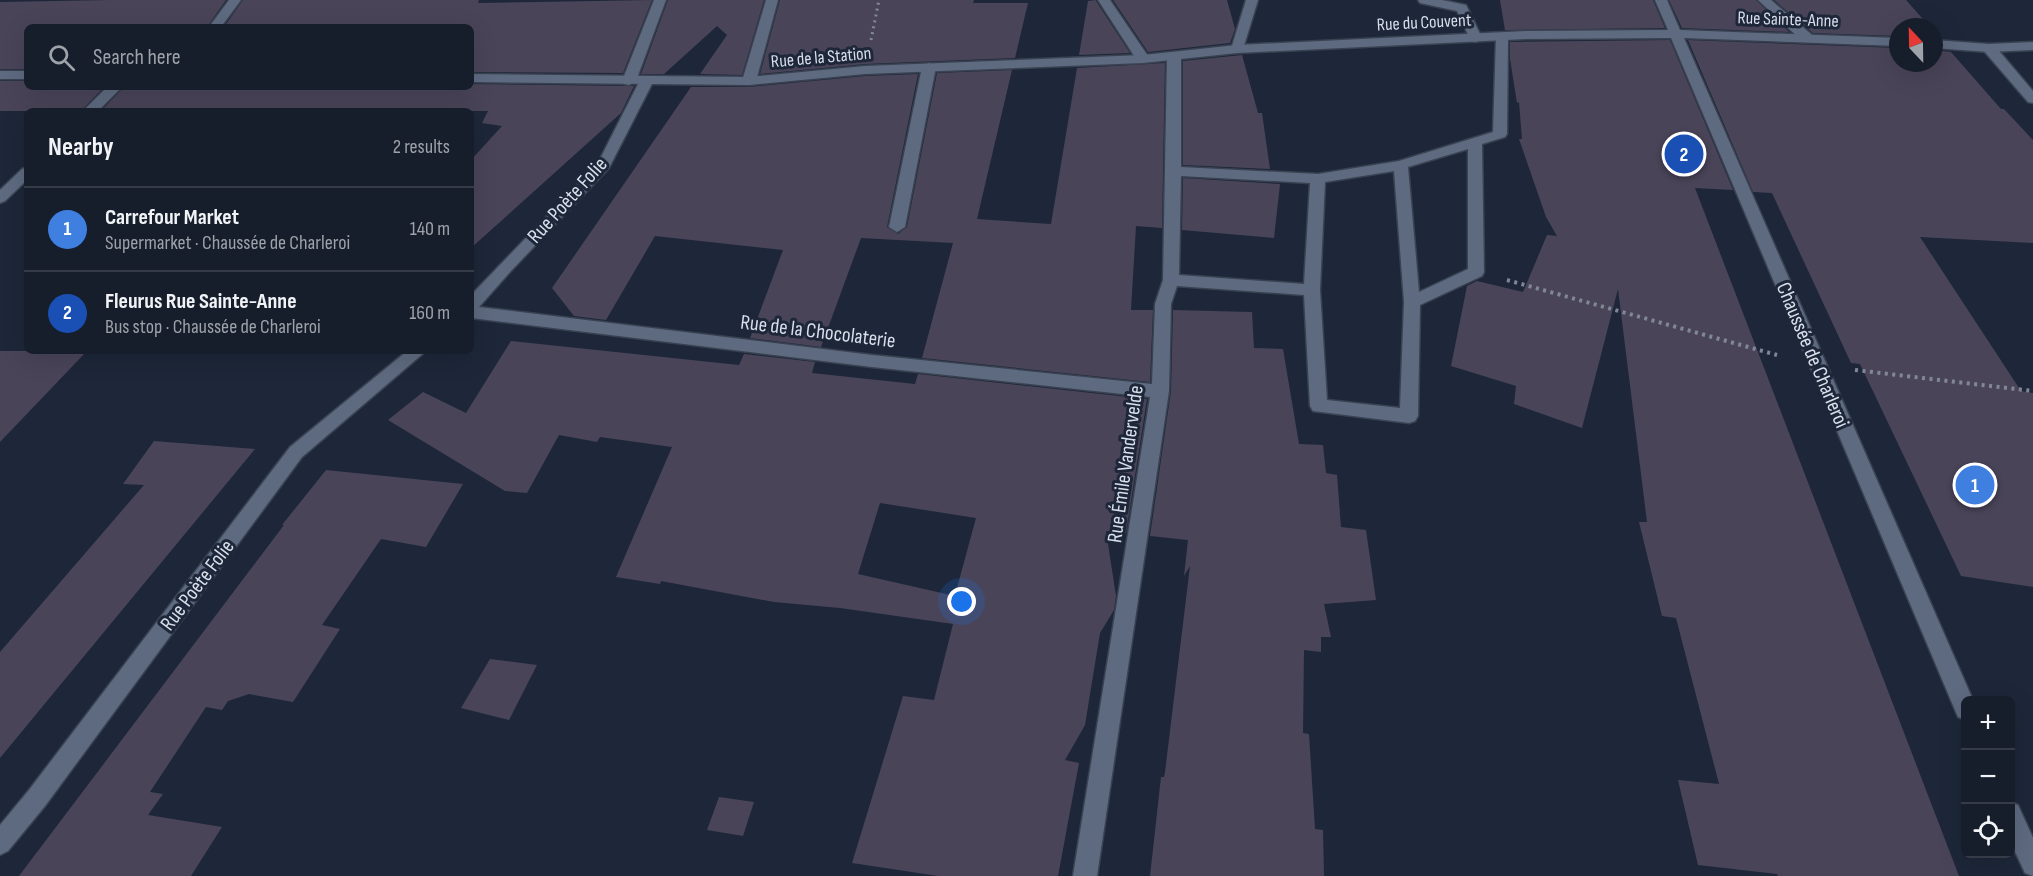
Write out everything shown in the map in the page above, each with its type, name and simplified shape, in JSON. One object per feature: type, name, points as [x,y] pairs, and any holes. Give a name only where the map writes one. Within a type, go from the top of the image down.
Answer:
[{"type":"street","points":[[217,24],[236,0]]},
{"type":"street","points":[[629,81],[660,0]]},
{"type":"street","points":[[749,81],[772,0]]},
{"type":"street","points":[[1104,0],[1143,59]]},
{"type":"street","points":[[1238,49],[1252,0]]},
{"type":"street","points":[[1424,0],[1462,8],[1476,38]]},
{"type":"street","name":"Chaussée de Charleroi","points":[[1661,0],[1961,701]]},
{"type":"street","points":[[1764,0],[1806,37]]},
{"type":"street","name":"Rue du Couvent","points":[[1174,56],[1238,49],[1476,38],[1677,34]]},
{"type":"street","name":"Rue Sainte-Anne","points":[[1677,34],[1889,42]]},
{"type":"street","points":[[1174,171],[1318,179],[1401,165],[1500,134],[1502,37]]},
{"type":"street","points":[[1943,45],[1989,48],[2033,46]]},
{"type":"street","points":[[1989,48],[2033,99]]},
{"type":"street","name":"Rue de la Station","points":[[474,78],[646,82],[749,81],[865,70],[1174,56]]},
{"type":"street","name":"Rue Émile Vandervelde","points":[[1085,876],[1160,391],[1162,304],[1171,280],[1174,56]]},
{"type":"street","points":[[897,227],[929,67]]},
{"type":"street","points":[[0,75],[24,75]]},
{"type":"street","name":"Rue Poète Folie","points":[[474,303],[504,268],[604,165],[646,82]]},
{"type":"street","points":[[93,108],[112,90]]},
{"type":"street","points":[[1412,302],[1476,272],[1475,141]]},
{"type":"street","points":[[1318,179],[1312,290],[1319,406],[1409,416],[1412,302],[1401,165]]},
{"type":"street","points":[[0,198],[24,175]]},
{"type":"street","points":[[1171,280],[1312,290]]},
{"type":"street","name":"Rue de la Chocolaterie","points":[[474,312],[860,359],[1160,391]]},
{"type":"street","name":"Rue Poète Folie","points":[[0,843],[37,798],[296,452],[414,354]]},
{"type":"street","points":[[2015,824],[2033,865]]},
{"type":"path","points":[[865,70],[879,0]]},
{"type":"path","points":[[1476,272],[1818,366],[2033,391]]},
{"type":"building","points":[[226,0],[209,24],[24,24],[24,69],[0,69],[0,2]]},
{"type":"building","points":[[243,0],[479,0],[478,3],[652,0],[623,73],[474,72],[474,24],[226,24]]},
{"type":"building","points":[[668,0],[764,0],[742,75],[700,74],[727,35],[717,26],[664,74],[641,74]]},
{"type":"building","points":[[780,0],[974,0],[973,3],[1028,3],[1015,58],[865,64],[760,74]]},
{"type":"building","points":[[1096,0],[1130,53],[1079,55],[1088,1]]},
{"type":"building","points":[[1113,0],[1227,0],[1235,29],[1230,43],[1148,52]]},
{"type":"building","points":[[1500,0],[1653,0],[1665,28],[1505,30]]},
{"type":"building","points":[[1669,0],[1756,0],[1789,32],[1682,28]]},
{"type":"building","points":[[1774,0],[1906,0],[1922,18],[1889,18],[1889,36],[1813,33]]},
{"type":"building","points":[[1670,40],[1733,190],[1695,188],[1959,876],[1778,876],[1777,874],[1698,865],[1678,780],[1719,784],[1676,618],[1662,616],[1639,522],[1647,522],[1618,289],[1582,428],[1514,404],[1516,386],[1451,366],[1467,286],[1477,281],[1523,292],[1547,235],[1557,236],[1546,217],[1519,139],[1522,139],[1519,102],[1517,103],[1510,59],[1510,42]]},
{"type":"building","points":[[1688,40],[1889,48],[1889,72],[1943,72],[1943,51],[1951,52],[2001,109],[2004,109],[2033,140],[2033,243],[1920,237],[2021,391],[2033,393],[2033,587],[1961,576],[1860,364],[1851,363],[1772,193],[1753,192]]},
{"type":"building","points":[[1242,55],[1258,113],[1262,113],[1270,169],[1183,165],[1183,61]]},
{"type":"building","points":[[1165,63],[1162,228],[1136,226],[1131,310],[1153,310],[1150,382],[922,358],[953,243],[861,238],[821,347],[750,338],[783,250],[655,236],[606,320],[574,316],[552,288],[691,87],[749,87],[865,76],[918,74],[887,227],[898,234],[907,227],[937,73],[1012,70],[977,219],[1051,224],[1077,68]]},
{"type":"building","points":[[0,81],[24,81],[24,90],[101,90],[84,108],[24,108],[24,111],[0,111]]},
{"type":"building","points":[[474,84],[634,86],[621,113],[474,245],[474,157],[502,126],[482,123],[488,111],[474,111],[474,108],[104,108],[121,90],[474,90]]},
{"type":"building","points":[[1183,178],[1280,184],[1274,238],[1182,230]]},
{"type":"building","points":[[1173,310],[1252,312],[1254,348],[1283,349],[1299,444],[1323,445],[1326,473],[1337,475],[1341,527],[1366,530],[1376,600],[1324,604],[1331,637],[1321,637],[1321,652],[1304,650],[1303,733],[1309,734],[1315,829],[1323,830],[1324,876],[1150,876],[1190,566],[1184,576],[1188,540],[1150,536],[1171,391]]},
{"type":"building","points":[[511,341],[739,365],[744,354],[815,362],[812,373],[915,384],[918,374],[1147,399],[1126,533],[1106,531],[1116,596],[1114,610],[1100,633],[1085,725],[1065,760],[1079,763],[1058,876],[938,876],[852,863],[903,696],[934,700],[953,624],[840,608],[774,602],[661,581],[660,584],[616,577],[672,447],[600,437],[597,442],[559,435],[527,493],[505,491],[388,420],[423,392],[466,413]],"holes":[[[880,503],[976,518],[955,596],[858,574]]]},
{"type":"building","points":[[0,351],[24,351],[24,354],[84,354],[0,442]]},
{"type":"building","points":[[154,441],[255,449],[0,758],[0,652],[144,485],[123,484]]},
{"type":"building","points":[[326,470],[463,484],[426,547],[381,539],[322,625],[340,629],[293,702],[249,694],[228,701],[222,710],[206,707],[150,792],[163,794],[148,815],[222,827],[191,876],[19,876],[284,525],[282,525]]},
{"type":"building","points":[[490,659],[537,665],[509,720],[461,708]]},
{"type":"building","points":[[719,797],[754,802],[743,836],[707,830]]},
{"type":"place","name":"Fleurus Rue Sainte-Anne","points":[[1684,154]]},
{"type":"place","name":"Carrefour Market","points":[[1975,485]]}]
